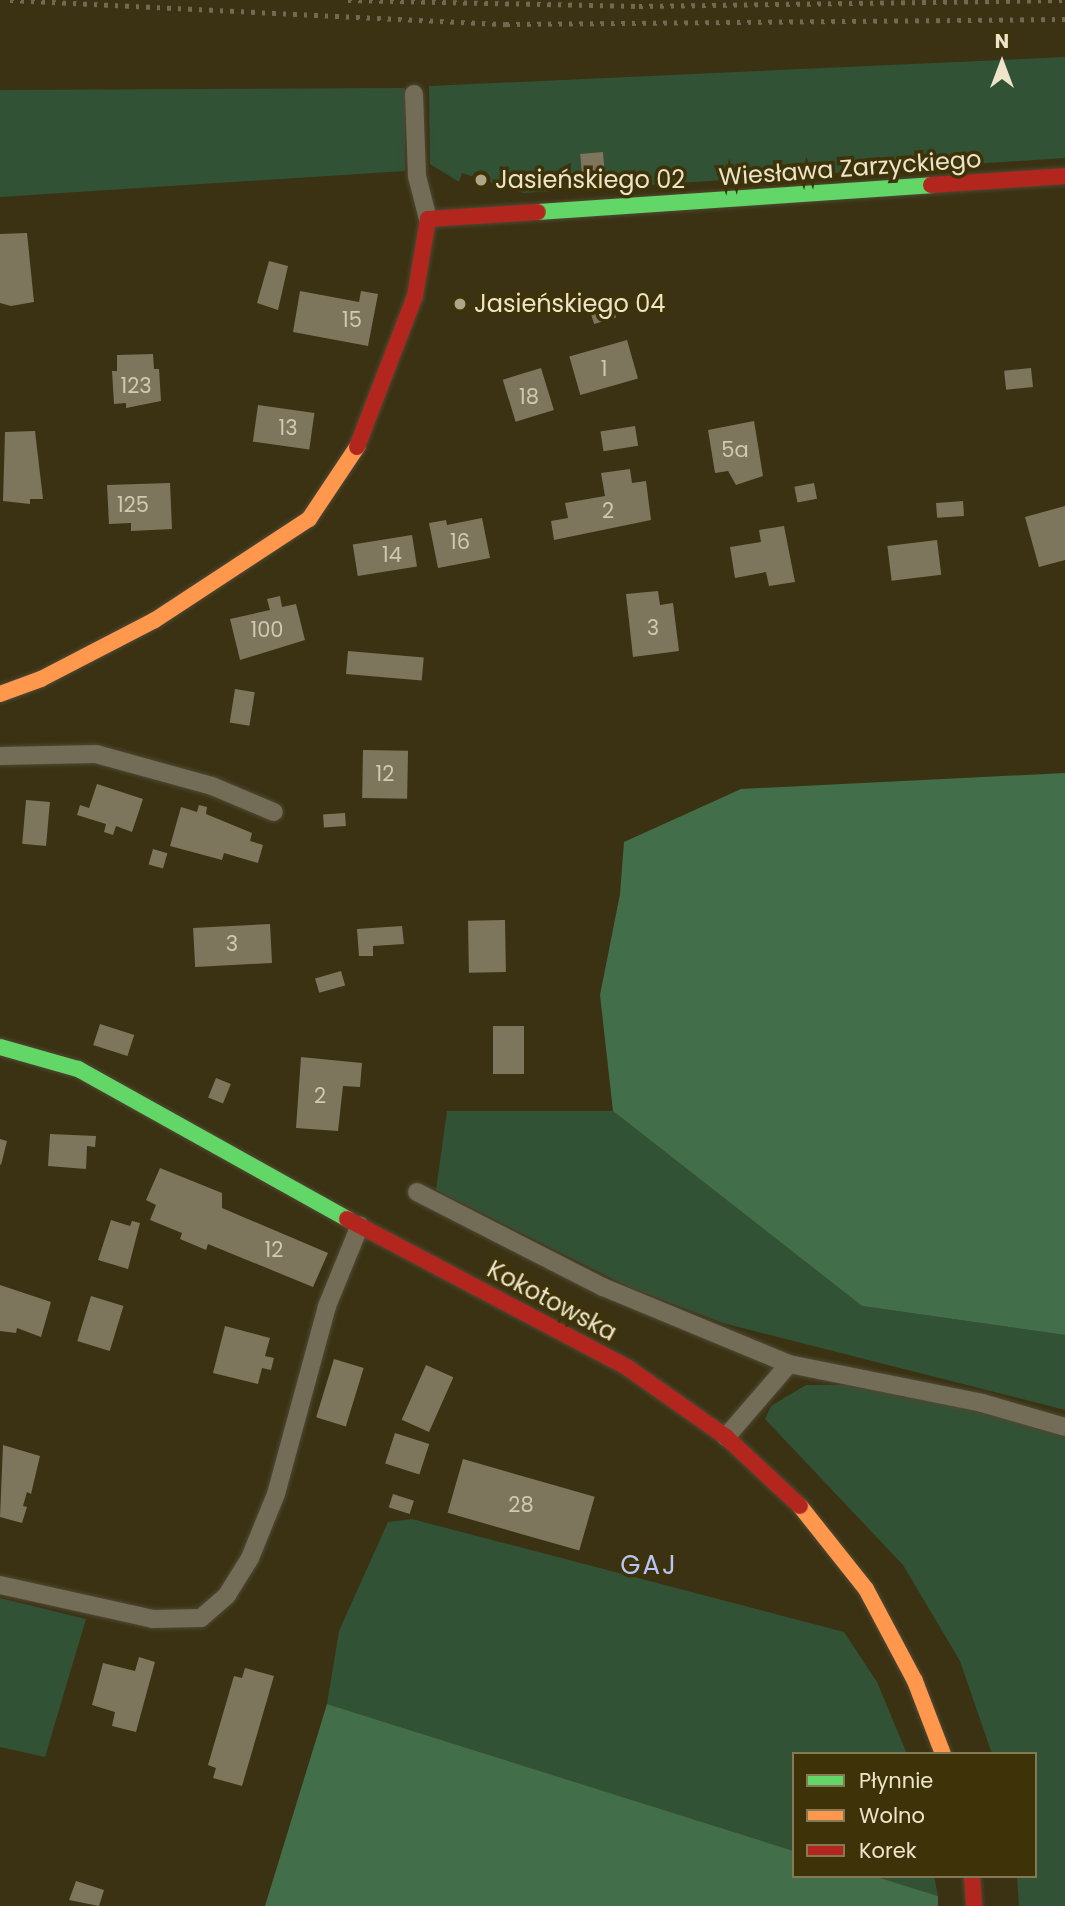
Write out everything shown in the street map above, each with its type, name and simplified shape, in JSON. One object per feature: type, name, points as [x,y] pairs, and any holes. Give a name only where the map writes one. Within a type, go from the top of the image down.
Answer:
[{"type":"street","name":"Wiesława Zarzyckiego","points":[[429,219],[1065,176]]},
{"type":"street","points":[[0,694],[41,679],[155,620],[309,519],[360,441],[415,296],[429,219]]},
{"type":"street","name":"Kokotowska","points":[[0,1047],[78,1069],[360,1225],[628,1368],[726,1437],[799,1504],[866,1589],[915,1681],[942,1752]]},
{"type":"street","points":[[972,1878],[974,1906]]},
{"type":"lane","points":[[414,94],[417,176],[429,219]]},
{"type":"lane","points":[[0,755],[96,754],[212,786],[274,812]]},
{"type":"lane","points":[[417,1192],[603,1287],[789,1364],[982,1403],[1065,1427]]},
{"type":"lane","points":[[0,1585],[153,1619],[201,1618],[227,1595],[250,1558],[276,1494],[327,1306],[360,1225]]},
{"type":"lane","points":[[726,1437],[789,1364]]},
{"type":"green space","points":[[1065,57],[1065,158],[523,193],[462,173],[459,182],[430,164],[429,86]],"holes":[[[603,153],[605,175],[582,177],[580,155]]]},
{"type":"green space","points":[[405,88],[405,171],[0,197],[0,90]]},
{"type":"green space","points":[[1065,773],[1065,1335],[862,1306],[613,1111],[600,995],[620,894],[624,842],[741,789]]},
{"type":"green space","points":[[447,1111],[613,1111],[862,1306],[1065,1335],[1065,1410],[723,1323],[629,1287],[436,1190]]},
{"type":"green space","points":[[806,1385],[846,1385],[975,1410],[1065,1437],[1065,1906],[1019,1906],[1017,1878],[1037,1878],[1037,1752],[991,1752],[960,1661],[903,1565],[765,1419],[771,1406]]},
{"type":"green space","points":[[412,1519],[844,1632],[877,1682],[906,1752],[792,1752],[792,1850],[327,1704],[339,1631],[388,1522]]},
{"type":"green space","points":[[0,1598],[86,1619],[45,1757],[0,1747]]},
{"type":"green space","points":[[327,1704],[792,1850],[792,1878],[880,1878],[938,1896],[938,1906],[265,1906]]},
{"type":"green space","points":[[880,1878],[934,1878],[938,1896]]},
{"type":"building","points":[[603,152],[605,175],[582,177],[580,154]]},
{"type":"building","points":[[27,233],[34,302],[11,306],[0,303],[0,234]]},
{"type":"building","points":[[269,261],[288,266],[278,310],[257,303]]},
{"type":"building","points":[[300,291],[359,302],[361,291],[378,294],[368,346],[293,332]]},
{"type":"building","points":[[612,304],[616,317],[594,324],[590,311]]},
{"type":"building","points":[[627,340],[638,378],[580,395],[569,357]]},
{"type":"building","points":[[153,354],[154,369],[159,369],[161,401],[126,408],[126,403],[114,404],[112,371],[117,371],[117,355]]},
{"type":"building","points":[[541,368],[554,410],[516,422],[503,380]]},
{"type":"building","points":[[1031,368],[1033,387],[1006,390],[1004,371]]},
{"type":"building","points":[[258,405],[314,413],[309,450],[253,442]]},
{"type":"building","points":[[754,421],[763,476],[736,485],[728,471],[715,473],[708,430]]},
{"type":"building","points":[[635,426],[638,446],[604,451],[600,431]]},
{"type":"building","points":[[35,431],[43,499],[30,499],[30,504],[3,501],[5,432]]},
{"type":"building","points":[[630,469],[632,483],[646,481],[651,520],[554,540],[551,521],[568,518],[565,503],[605,496],[601,473]]},
{"type":"building","points":[[170,483],[172,529],[131,531],[131,523],[109,524],[107,485]]},
{"type":"building","points":[[814,483],[817,499],[797,503],[794,487]]},
{"type":"building","points":[[963,501],[964,516],[937,518],[936,503]]},
{"type":"building","points":[[1065,506],[1065,560],[1039,567],[1025,517]]},
{"type":"building","points":[[482,518],[490,558],[438,568],[429,523],[446,520],[447,525]]},
{"type":"building","points":[[784,526],[795,582],[769,586],[766,572],[735,578],[730,547],[761,542],[759,530]]},
{"type":"building","points":[[412,535],[417,567],[358,576],[353,544]]},
{"type":"building","points":[[937,540],[941,575],[892,581],[887,546]]},
{"type":"building","points":[[658,591],[660,605],[673,603],[679,651],[633,657],[626,594]]},
{"type":"building","points":[[280,596],[282,607],[296,604],[305,640],[240,660],[230,619],[270,610],[267,599]]},
{"type":"building","points":[[348,651],[424,658],[422,681],[346,674]]},
{"type":"building","points":[[235,689],[255,692],[249,726],[230,723]]},
{"type":"building","points":[[363,750],[408,751],[407,799],[362,798]]},
{"type":"building","points":[[97,784],[143,799],[132,832],[116,826],[113,835],[104,832],[106,824],[77,815],[80,805],[89,808]]},
{"type":"building","points":[[26,800],[50,802],[46,846],[22,844]]},
{"type":"building","points":[[199,805],[207,807],[206,814],[252,833],[250,841],[263,845],[258,863],[224,853],[222,860],[170,846],[181,807],[197,812]]},
{"type":"building","points":[[345,813],[346,826],[324,828],[323,815]]},
{"type":"building","points":[[153,849],[167,853],[163,869],[149,864]]},
{"type":"building","points":[[505,920],[506,972],[469,973],[468,921]]},
{"type":"building","points":[[270,924],[272,963],[195,967],[193,928]]},
{"type":"building","points":[[402,926],[404,944],[373,946],[373,956],[359,956],[357,929]]},
{"type":"building","points":[[341,971],[345,985],[319,993],[315,978]]},
{"type":"building","points":[[100,1024],[134,1035],[127,1056],[93,1045]]},
{"type":"building","points":[[493,1026],[524,1026],[524,1074],[493,1074]]},
{"type":"building","points":[[301,1057],[362,1063],[360,1087],[343,1086],[338,1131],[296,1128]]},
{"type":"building","points":[[216,1078],[231,1084],[223,1103],[208,1097]]},
{"type":"building","points":[[50,1134],[96,1136],[95,1147],[87,1146],[86,1169],[48,1166]]},
{"type":"building","points":[[0,1139],[7,1141],[1,1165],[0,1164]]},
{"type":"building","points":[[160,1168],[222,1193],[222,1208],[328,1253],[313,1287],[208,1244],[206,1250],[180,1239],[182,1233],[150,1220],[156,1205],[146,1200]]},
{"type":"building","points":[[111,1220],[130,1226],[132,1221],[140,1223],[128,1269],[98,1260]]},
{"type":"building","points":[[0,1285],[51,1302],[41,1337],[17,1328],[16,1333],[0,1331]]},
{"type":"building","points":[[91,1296],[124,1306],[110,1351],[77,1341]]},
{"type":"building","points":[[225,1326],[270,1338],[265,1356],[274,1358],[271,1370],[262,1368],[258,1384],[213,1373]]},
{"type":"building","points":[[334,1359],[364,1368],[346,1426],[316,1417]]},
{"type":"building","points":[[426,1365],[453,1377],[429,1432],[402,1420]]},
{"type":"building","points":[[395,1433],[429,1444],[419,1475],[385,1463]]},
{"type":"building","points":[[3,1445],[40,1456],[31,1494],[27,1492],[23,1506],[27,1507],[22,1523],[0,1517]]},
{"type":"building","points":[[463,1459],[595,1497],[579,1551],[448,1513]]},
{"type":"building","points":[[393,1494],[414,1501],[410,1514],[389,1507]]},
{"type":"building","points":[[139,1657],[155,1662],[136,1732],[112,1726],[115,1712],[92,1705],[103,1663],[135,1671]]},
{"type":"building","points":[[245,1668],[274,1676],[242,1786],[213,1778],[216,1768],[208,1765],[234,1676],[242,1678]]},
{"type":"building","points":[[76,1881],[104,1890],[99,1906],[69,1900]]},
{"type":"railway","points":[[10,0],[506,24],[1065,19]]},
{"type":"railway","points":[[348,0],[639,6],[1065,0]]},
{"type":"traffic: fast","points":[[538,212],[931,185]]},
{"type":"traffic: fast","points":[[0,1047],[78,1069],[347,1219]]},
{"type":"traffic: slow","points":[[0,694],[41,679],[155,620],[309,519],[357,447]]},
{"type":"traffic: slow","points":[[800,1506],[866,1589],[915,1681],[942,1752]]},
{"type":"traffic: jam","points":[[931,185],[1065,176]]},
{"type":"traffic: jam","points":[[357,447],[415,296],[428,219],[538,212]]},
{"type":"traffic: jam","points":[[347,1219],[628,1368],[726,1437],[800,1506]]},
{"type":"traffic: jam","points":[[972,1878],[974,1906]]},
{"type":"place","name":"Jasieńskiego 02","points":[[481,180]]},
{"type":"place","name":"Jasieńskiego 04","points":[[460,304]]},
{"type":"district","name":"GAJ","points":[[649,1566]]}]
